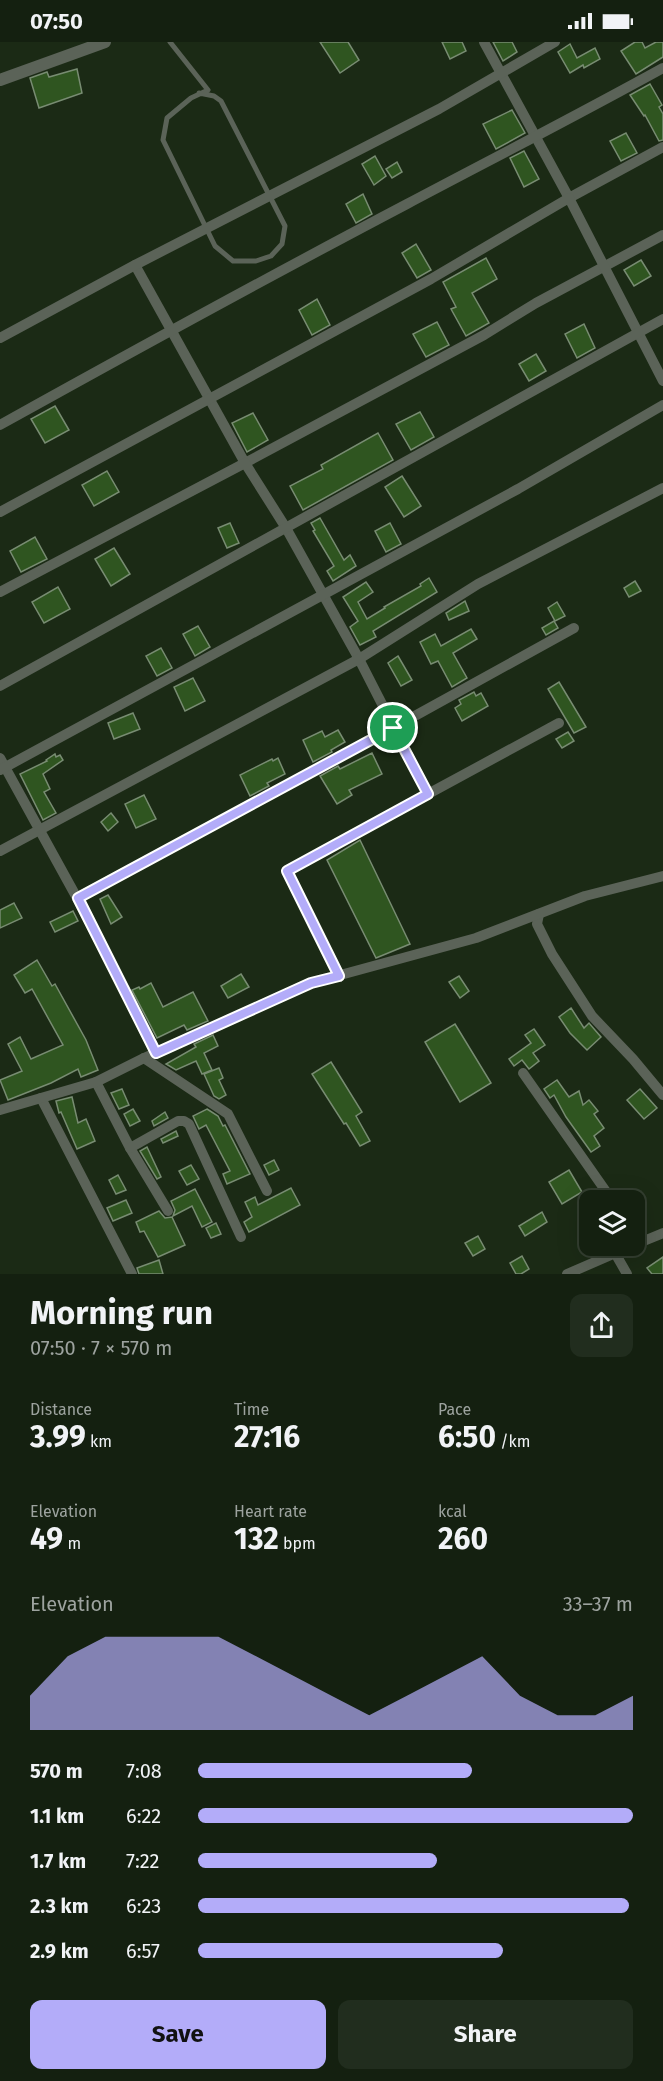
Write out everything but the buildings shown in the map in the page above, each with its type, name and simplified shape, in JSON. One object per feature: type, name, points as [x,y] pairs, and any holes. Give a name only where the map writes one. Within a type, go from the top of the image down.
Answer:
[{"type":"street","points":[[0,80],[105,42]]},
{"type":"street","points":[[484,42],[569,198],[663,381]]},
{"type":"street","points":[[0,338],[135,265],[439,109],[555,42]]},
{"type":"street","points":[[0,425],[172,330],[408,203],[536,138],[663,68]]},
{"type":"street","points":[[0,512],[431,279],[569,198],[663,147]]},
{"type":"street","points":[[0,592],[484,335],[536,303],[663,235]]},
{"type":"street","points":[[135,265],[244,463],[286,528],[359,659],[428,794]]},
{"type":"street","points":[[0,686],[663,319]]},
{"type":"street","points":[[156,1053],[78,898],[2,765],[518,489],[663,405]]},
{"type":"street","points":[[0,851],[359,659],[478,584],[663,488]]},
{"type":"street","points":[[78,898],[574,628]]},
{"type":"street","points":[[339,976],[287,871],[559,723]]},
{"type":"street","points":[[0,1110],[96,1082],[311,983],[476,938],[585,896],[663,876]]},
{"type":"street","points":[[538,914],[537,924],[552,954],[592,1016],[663,1095]]},
{"type":"street","points":[[144,1058],[228,1114],[267,1191]]},
{"type":"street","points":[[523,1073],[605,1190]]},
{"type":"street","points":[[96,1082],[130,1148],[168,1211]]},
{"type":"street","points":[[41,1098],[132,1274]]},
{"type":"street","points":[[130,1148],[178,1121],[189,1124],[241,1237]]},
{"type":"street","points":[[645,1241],[663,1233]]},
{"type":"street","points":[[567,1274],[608,1256]]},
{"type":"street","points":[[617,1256],[627,1274]]},
{"type":"lane","points":[[170,42],[208,90],[200,93],[167,118],[163,140],[215,246],[233,261],[256,261],[271,256],[282,243],[285,226],[221,101],[214,96],[200,93]]},
{"type":"route","points":[[393,728],[428,794],[287,871],[339,976],[311,983],[156,1053],[78,898],[393,728]]}]
